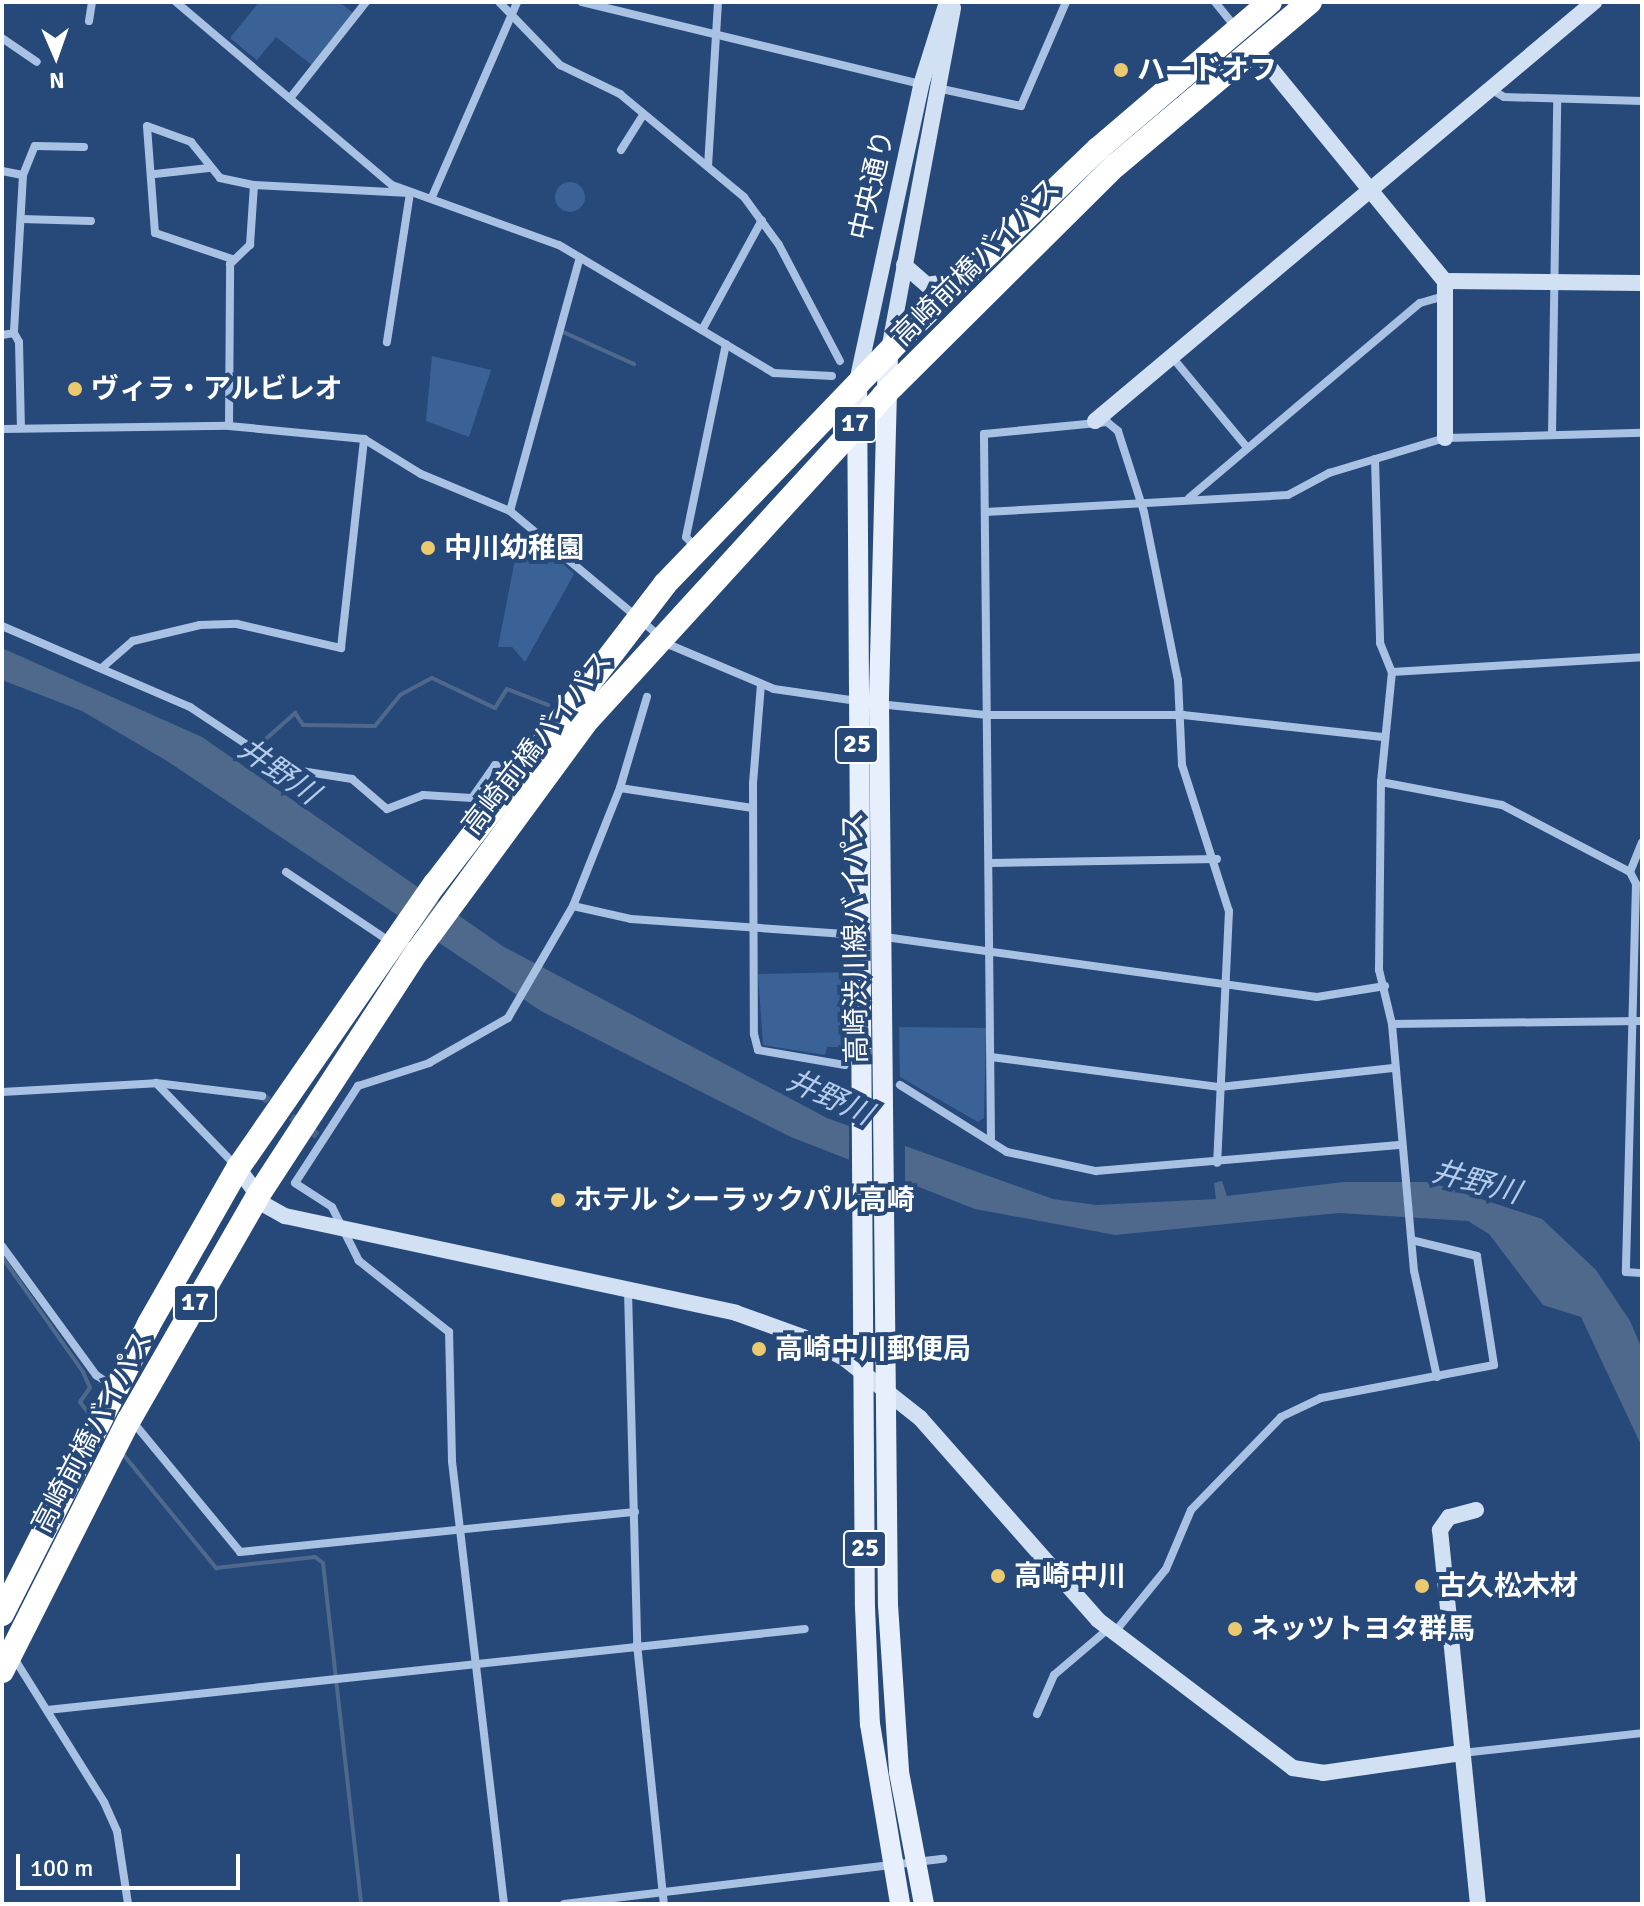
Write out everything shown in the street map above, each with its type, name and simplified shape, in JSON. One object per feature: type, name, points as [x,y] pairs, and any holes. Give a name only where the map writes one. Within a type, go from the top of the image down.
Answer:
[{"type":"highway","name":"高崎前橋バイパス","points":[[7,1662],[129,1420],[435,884],[519,770],[696,547],[857,382],[962,279],[1270,2]]},
{"type":"highway","name":"高崎前橋バイパス","points":[[3,1611],[116,1388],[238,1168],[402,945],[455,899],[660,636],[854,426],[1115,166],[1310,2]]},
{"type":"main road","name":"高崎渋川線バイパス","points":[[888,353],[884,395],[875,937],[864,1108],[864,1375],[867,1684],[891,1868],[900,1904]]},
{"type":"main road","name":"高崎渋川線バイパス","points":[[857,382],[854,426],[856,701],[875,937],[889,1199],[885,1393],[888,1605],[899,1772],[924,1904]]},
{"type":"main road","points":[[819,464],[845,464],[855,474]]},
{"type":"street","points":[[89,21],[92,2]]},
{"type":"street","points":[[176,2],[410,193]]},
{"type":"street","points":[[291,97],[366,2]]},
{"type":"street","points":[[499,2],[560,65],[643,115],[708,166],[762,220],[840,361]]},
{"type":"street","points":[[432,197],[517,2]]},
{"type":"street","points":[[582,2],[711,38],[1021,106],[1066,2]]},
{"type":"street","points":[[708,166],[711,38],[718,2]]},
{"type":"street","name":"中央通り","points":[[857,382],[921,85],[947,2]]},
{"type":"street","name":"中央通り","points":[[888,353],[940,89],[953,2]]},
{"type":"street","points":[[1215,2],[1237,29]]},
{"type":"street","points":[[1095,421],[1169,354],[1594,2]]},
{"type":"street","points":[[2,38],[37,62]]},
{"type":"street","points":[[1254,48],[1445,288],[1445,438]]},
{"type":"street","points":[[1489,88],[1504,97],[1642,101]]},
{"type":"street","points":[[1552,434],[1557,100]]},
{"type":"street","points":[[621,150],[643,115]]},
{"type":"street","points":[[210,168],[191,142],[147,126],[155,174],[155,233],[232,259]]},
{"type":"street","points":[[21,428],[14,333],[23,175],[35,146],[84,147]]},
{"type":"street","points":[[155,174],[210,168],[254,185],[309,182],[432,197],[580,257],[774,373],[832,376]]},
{"type":"street","points":[[2,171],[23,175]]},
{"type":"street","points":[[229,426],[232,259],[252,238],[254,185]]},
{"type":"street","points":[[387,342],[410,193]]},
{"type":"street","points":[[21,219],[91,221]]},
{"type":"street","points":[[702,330],[762,220]]},
{"type":"street","points":[[510,511],[580,257]]},
{"type":"street","points":[[904,265],[927,285],[962,279]]},
{"type":"street","points":[[1189,498],[1245,445],[1420,303],[1445,288],[1554,282],[1642,283]]},
{"type":"street","points":[[2,335],[14,333]]},
{"type":"street","points":[[696,547],[686,537],[726,344]]},
{"type":"street","points":[[1169,354],[1245,445]]},
{"type":"street","points":[[991,1141],[984,434],[1095,421],[1118,431],[1137,501],[1183,715],[1182,765],[1217,859],[1229,911],[1217,1163]]},
{"type":"street","points":[[2,429],[229,426],[364,439],[421,474],[510,511],[640,616],[660,636],[761,684],[856,701],[987,715],[1183,715],[1383,737]]},
{"type":"street","points":[[985,512],[1189,498],[1288,495],[1375,459],[1445,438],[1642,433]]},
{"type":"street","points":[[104,666],[133,641],[200,625],[237,624],[341,648],[364,439]]},
{"type":"street","points":[[1375,459],[1380,643],[1392,672],[1383,737],[1381,782],[1385,986],[1392,1024],[1393,1068],[1412,1240],[1437,1377]]},
{"type":"street","points":[[2,626],[104,666],[190,707],[282,768],[352,779],[387,809],[423,795],[472,798],[495,765],[519,770]]},
{"type":"street","points":[[1392,672],[1642,657]]},
{"type":"street","points":[[761,684],[753,808],[758,1050],[845,1065]]},
{"type":"street","points":[[504,1904],[462,1529],[449,1332],[359,1261],[332,1207],[295,1183],[321,1138],[358,1086],[429,1063],[511,1014],[573,906],[620,788],[647,697]]},
{"type":"street","points":[[1381,782],[1502,805],[1630,872]]},
{"type":"street","points":[[620,788],[753,808]]},
{"type":"street","points":[[1642,842],[1630,872],[1638,1021],[1626,1272],[1642,1273]]},
{"type":"street","points":[[990,863],[1217,859]]},
{"type":"street","points":[[286,872],[402,945]]},
{"type":"street","points":[[573,906],[754,928],[875,937],[1317,997],[1385,986]]},
{"type":"street","points":[[1392,1024],[1638,1021]]},
{"type":"street","points":[[991,1057],[1220,1087],[1393,1068]]},
{"type":"street","points":[[156,1083],[238,1168],[257,1197],[285,1216],[762,1322],[833,1352],[940,1436],[1033,1552],[1111,1631],[1293,1768],[1323,1773],[1462,1753],[1642,1733]]},
{"type":"street","points":[[2,1092],[156,1083],[262,1096]]},
{"type":"street","points":[[900,1085],[1007,1152],[1096,1171],[1402,1145]]},
{"type":"street","points":[[1037,1714],[1054,1675],[1111,1631],[1166,1569],[1191,1510],[1281,1417],[1321,1398],[1494,1365],[1477,1256],[1412,1240]]},
{"type":"street","points":[[2,1246],[96,1375],[116,1388]]},
{"type":"street","points":[[628,1291],[637,1644],[664,1904]]},
{"type":"street","points":[[129,1420],[147,1431],[240,1552],[635,1512]]},
{"type":"street","points":[[1476,1510],[1449,1517],[1440,1530],[1478,1904]]},
{"type":"street","points":[[47,1710],[637,1644],[805,1629]]},
{"type":"street","points":[[7,1662],[47,1710],[117,1831],[128,1904]]},
{"type":"street","points":[[564,1904],[915,1866],[943,1859]]},
{"type":"shaded area","points":[[259,2],[339,2],[353,13],[313,66],[276,37],[257,60],[230,38]]},
{"type":"shaded area","points":[[570,182],[581,186],[585,197],[581,208],[570,212],[559,208],[555,197],[559,186]]},
{"type":"shaded area","points":[[432,356],[491,370],[469,437],[426,421]]},
{"type":"shaded area","points":[[533,536],[574,574],[525,662],[512,647],[498,647],[519,539]]},
{"type":"shaded area","points":[[2,648],[202,737],[504,947],[827,1118],[1053,1199],[1096,1205],[1216,1199],[1214,1183],[1222,1181],[1227,1196],[1344,1182],[1429,1182],[1542,1219],[1596,1270],[1630,1321],[1642,1349],[1642,1447],[1581,1317],[1543,1305],[1489,1234],[1468,1221],[1339,1213],[1115,1235],[975,1209],[791,1137],[541,1011],[167,761],[82,711],[2,680]]},
{"type":"shaded area","points":[[851,972],[850,1047],[827,1047],[825,1055],[763,1045],[758,974]]},
{"type":"shaded area","points":[[899,1027],[986,1028],[984,1118],[978,1122],[900,1077]]},
{"type":"pier","points":[[849,1122],[905,1142],[905,1187],[849,1165]]},
{"type":"waterway","points":[[563,332],[634,364]]},
{"type":"waterway","name":"井野川","points":[[258,746],[295,713],[303,725],[375,726],[400,695],[432,678],[495,708],[507,689],[548,705]]},
{"type":"waterway","points":[[2,1257],[83,1372],[90,1388],[80,1402],[91,1416]]},
{"type":"waterway","points":[[122,1453],[216,1568],[315,1557],[323,1563],[361,1904]]},
{"type":"waterway","points":[[459,1904],[514,1904]]},
{"type":"tunnel","points":[[262,1096],[318,1136]]},
{"type":"place","name":"ハードオフ","points":[[1121,70]]},
{"type":"place","name":"ヴィラ・アルビレオ","points":[[75,389]]},
{"type":"place","name":"中川幼稚園","points":[[428,548]]},
{"type":"place","name":"ホテル シーラックパル高崎","points":[[558,1200]]},
{"type":"place","name":"高崎中川郵便局","points":[[759,1349]]},
{"type":"place","name":"高崎中川","points":[[998,1576]]},
{"type":"place","name":"古久松木材","points":[[1422,1586]]},
{"type":"place","name":"ネッツトヨタ群馬","points":[[1235,1629]]}]
